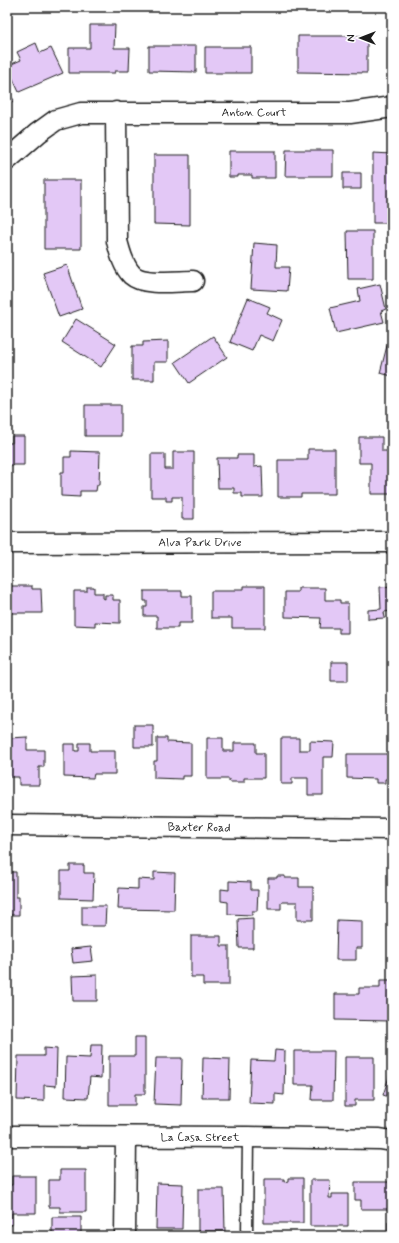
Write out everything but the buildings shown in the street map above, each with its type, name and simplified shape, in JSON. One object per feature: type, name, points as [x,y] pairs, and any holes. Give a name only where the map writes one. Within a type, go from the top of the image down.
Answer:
[{"type":"street","name":"Anton Court","points":[[7,160],[38,133],[56,120],[81,113],[350,113],[392,107]]},
{"type":"street","points":[[116,112],[118,241],[122,259],[132,275],[146,282],[192,281]]},
{"type":"street","name":"Alva Park Drive","points":[[7,543],[392,542]]},
{"type":"street","name":"Baxter Road","points":[[7,825],[392,829]]},
{"type":"street","name":"La Casa Street","points":[[7,1136],[248,1137],[392,1141]]},
{"type":"street","points":[[125,1236],[126,1137]]},
{"type":"lane","points":[[247,1236],[248,1137]]}]
